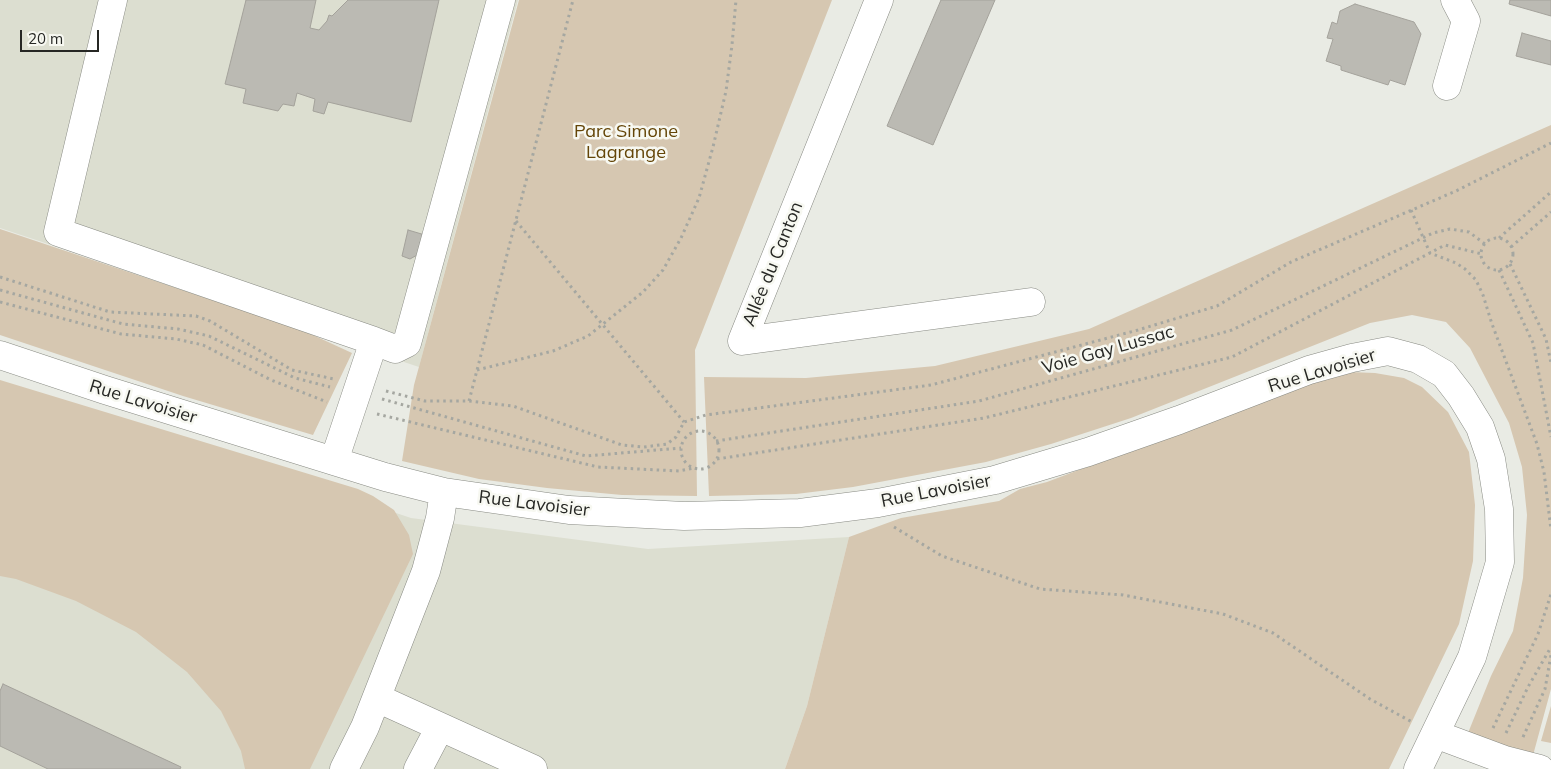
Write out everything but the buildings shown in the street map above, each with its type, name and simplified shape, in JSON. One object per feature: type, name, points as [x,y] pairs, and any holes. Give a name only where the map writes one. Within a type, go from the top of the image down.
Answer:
[{"type":"street","points":[[113,0],[58,232],[395,349],[407,343],[501,0]]},
{"type":"street","name":"Allée du Canton","points":[[879,0],[742,341],[1031,302]]},
{"type":"street","points":[[1447,86],[1466,22],[1454,0]]},
{"type":"street","points":[[334,461],[374,341]]},
{"type":"street","name":"Rue Lavoisier","points":[[0,355],[105,390],[385,477],[444,492],[569,510],[684,516],[800,514],[878,503],[995,480],[1088,452],[1179,420],[1309,370],[1352,358],[1388,351],[1418,359],[1444,374],[1461,396],[1480,427],[1492,459],[1499,509],[1500,562],[1472,657],[1418,769]]},
{"type":"street","points":[[344,769],[377,698],[426,571],[440,518],[444,492]]},
{"type":"street","points":[[377,698],[440,726],[485,759],[533,769]]},
{"type":"street","points":[[418,769],[440,726]]},
{"type":"street","points":[[1435,734],[1500,761],[1540,769]]},
{"type":"path","points":[[469,401],[573,0]]},
{"type":"path","points":[[477,370],[553,351],[588,336],[643,292],[663,270],[681,238],[698,198],[726,91],[736,0]]},
{"type":"path","points":[[1499,238],[1511,247],[1513,258],[1506,268],[1499,270],[1489,268],[1482,259],[1485,244],[1490,240],[1499,238],[1551,192]]},
{"type":"path","points":[[1411,210],[1430,253],[1456,263],[1465,269],[1476,280],[1483,295],[1537,444],[1544,472],[1551,530]]},
{"type":"path","points":[[1511,247],[1551,212]]},
{"type":"path","points":[[516,221],[684,422]]},
{"type":"path","name":"Voie Gay Lussac","points":[[716,440],[979,400],[1232,330],[1433,233],[1450,229],[1469,232],[1485,244]]},
{"type":"path","name":"Voie Gay Lussac","points":[[717,458],[984,418],[1232,357],[1445,245],[1482,254]]},
{"type":"path","points":[[1510,264],[1546,339],[1551,363]]},
{"type":"path","points":[[1499,270],[1532,343],[1551,437]]},
{"type":"path","points":[[698,431],[705,432],[716,440],[718,448],[717,458],[708,467],[694,468],[684,461],[681,452],[682,442],[690,434],[698,431]]},
{"type":"path","points":[[878,503],[887,524],[942,556],[1040,590],[1123,595],[1223,614],[1274,632],[1370,699],[1435,734]]},
{"type":"path","points":[[1500,761],[1551,594]]},
{"type":"path","points":[[1500,761],[1498,749],[1528,686],[1551,647]]},
{"type":"path","points":[[1500,761],[1545,689],[1551,655]]},
{"type":"shaded area","points":[[0,0],[518,0],[419,367],[0,228]]},
{"type":"shaded area","points":[[0,381],[411,518],[648,549],[849,537],[807,706],[785,769],[0,769]]},
{"type":"green space","name":"Parc Simone Lagrange","points":[[519,0],[832,0],[695,350],[697,496],[622,495],[547,488],[479,479],[402,461],[414,385]]},
{"type":"green space","points":[[1551,125],[1551,689],[1532,759],[1468,733],[1491,676],[1513,631],[1523,578],[1527,515],[1522,467],[1509,423],[1470,348],[1446,322],[1412,315],[1370,323],[1131,418],[1051,444],[986,462],[853,487],[796,494],[709,496],[704,377],[806,378],[935,366],[1089,329]]},
{"type":"green space","points":[[0,229],[302,330],[352,353],[313,435],[183,396],[0,335]]},
{"type":"green space","points":[[1349,372],[1375,373],[1404,378],[1422,387],[1448,412],[1469,452],[1475,505],[1473,561],[1459,624],[1389,769],[785,769],[807,706],[849,537],[901,518],[999,501],[1020,489],[1047,482],[1303,385]]},
{"type":"green space","points":[[0,380],[358,489],[373,496],[394,510],[409,535],[413,554],[310,769],[245,769],[241,751],[221,711],[187,672],[136,632],[76,601],[16,579],[0,576]]},
{"type":"green space","points":[[1551,706],[1551,743],[1541,741]]}]
